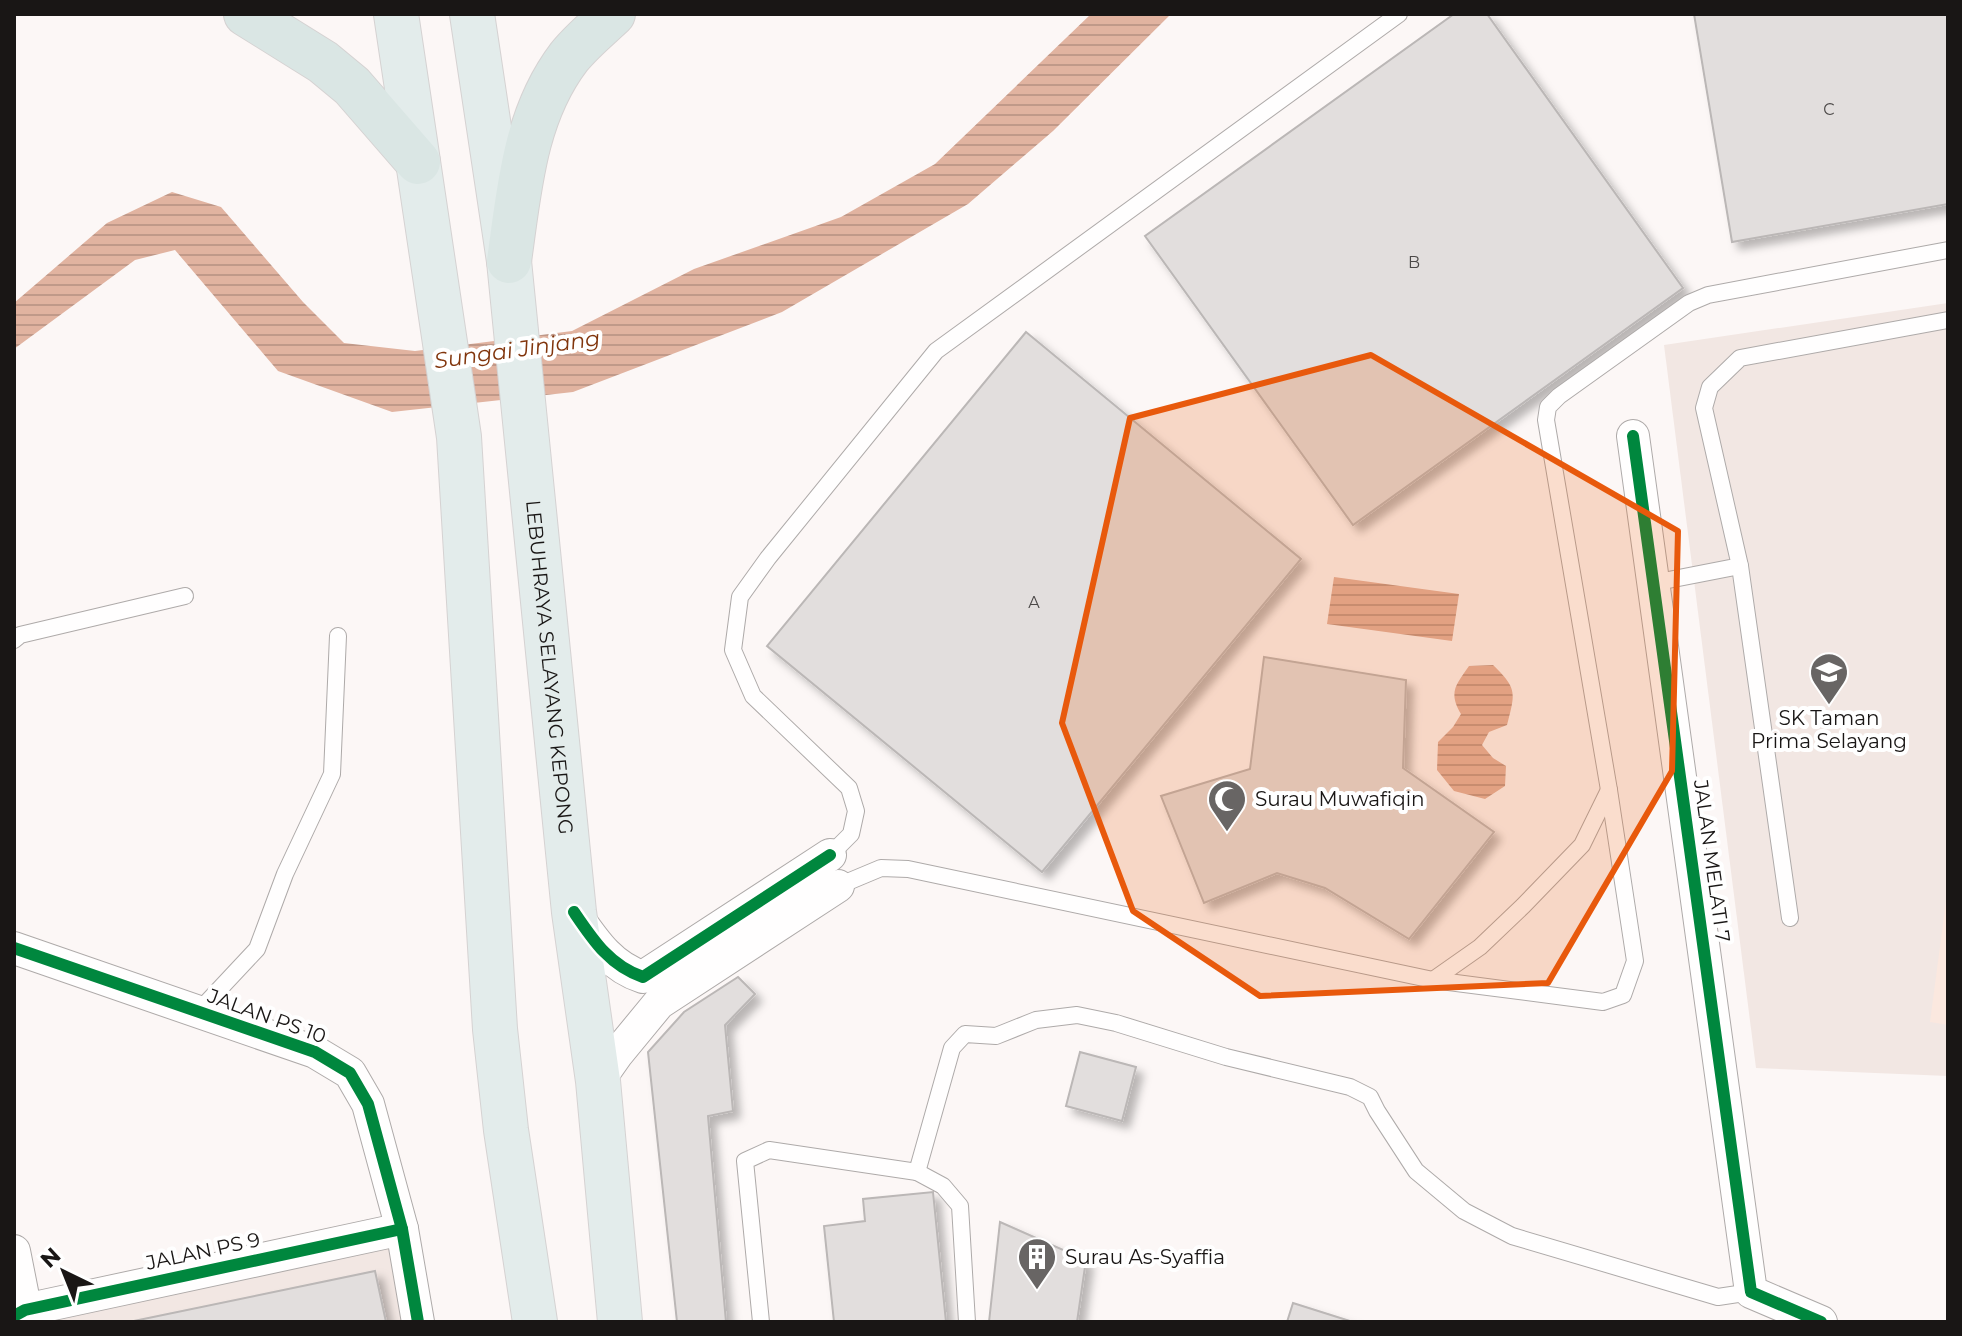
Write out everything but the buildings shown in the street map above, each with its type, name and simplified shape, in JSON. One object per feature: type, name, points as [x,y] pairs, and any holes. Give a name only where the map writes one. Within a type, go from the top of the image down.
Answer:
[{"type":"highway","points":[[246,14],[323,62],[352,86],[418,162]]},
{"type":"highway","points":[[509,261],[524,156],[538,115],[551,85],[568,58],[613,14]]},
{"type":"main road","points":[[396,14],[459,437],[495,1029],[506,1130],[535,1322]]},
{"type":"main road","name":"LEBUHRAYA SELAYANG KEPONG","points":[[472,14],[509,261],[574,912],[598,1081],[620,1322]]},
{"type":"street","name":"JALAN MELATI 7","points":[[1633,436],[1751,1292]]},
{"type":"street","points":[[598,1081],[659,1003],[777,907],[830,855]]},
{"type":"street","points":[[574,912],[596,945],[616,964],[643,977],[777,907],[838,886]]},
{"type":"street","name":"JALAN PS 10","points":[[14,948],[315,1052],[350,1073],[368,1104],[402,1229],[418,1322]]},
{"type":"street","name":"JALAN PS 9","points":[[23,1316],[402,1229]]},
{"type":"street","points":[[14,1251],[23,1316]]},
{"type":"street","points":[[1751,1292],[1821,1322]]},
{"type":"lane","points":[[830,855],[851,834],[856,811],[849,788],[753,696],[733,650],[740,597],[768,558],[936,351],[1399,14]]},
{"type":"lane","points":[[838,886],[881,868],[908,869],[1433,980],[1603,1002],[1623,995],[1635,961],[1546,420],[1548,407],[1689,303],[1708,295],[1948,250]]},
{"type":"lane","points":[[1790,918],[1740,566],[1704,408],[1710,387],[1740,358],[1948,320]]},
{"type":"lane","points":[[1653,583],[1740,566]]},
{"type":"lane","points":[[14,640],[20,635],[185,596]]},
{"type":"lane","points":[[198,1012],[257,949],[285,874],[332,774],[338,636]]},
{"type":"lane","points":[[1433,980],[1480,947],[1582,845],[1609,790]]},
{"type":"lane","points":[[917,1172],[952,1048],[965,1034],[996,1036],[1036,1020],[1077,1015],[1116,1023],[1226,1057],[1350,1087],[1370,1097],[1416,1171],[1464,1211],[1512,1236],[1718,1297],[1751,1292]]},
{"type":"lane","points":[[761,1322],[745,1161],[769,1150],[917,1172],[943,1186],[960,1206],[967,1322]]},
{"type":"highlighted area","points":[[1371,355],[1678,531],[1672,771],[1548,983],[1260,996],[1133,911],[1062,723],[1130,418]]},
{"type":"shaded area","name":"SK Taman Prima Selayang","points":[[1948,303],[1948,1076],[1756,1068],[1664,345]]},
{"type":"shaded area","points":[[1948,886],[1948,1025],[1930,1022]]},
{"type":"shaded area","points":[[392,1243],[404,1322],[37,1322]]},
{"type":"water","name":"Sungai Jinjang","points":[[1091,14],[1171,14],[1053,131],[968,204],[782,312],[573,392],[392,412],[278,371],[175,250],[135,260],[14,349],[14,303],[107,223],[172,192],[221,207],[303,302],[344,343],[415,351],[572,331],[694,269],[841,217],[935,164]]},
{"type":"water","points":[[1334,577],[1459,594],[1452,641],[1327,624]]},
{"type":"water","points":[[1493,665],[1511,686],[1513,698],[1507,725],[1489,732],[1482,745],[1493,758],[1506,766],[1505,786],[1485,799],[1454,791],[1437,770],[1438,742],[1461,714],[1454,694],[1460,678],[1469,666]]},
{"type":"cycle path","points":[[1633,436],[1751,1292],[1821,1322]]},
{"type":"cycle path","points":[[574,912],[595,942],[612,959],[643,977],[830,855]]},
{"type":"cycle path","points":[[14,948],[315,1052],[350,1073],[368,1104],[402,1229],[418,1322]]},
{"type":"cycle path","points":[[14,1316],[25,1310],[402,1229]]},
{"type":"place","name":"SK Taman Prima Selayang","points":[[1829,706]]},
{"type":"place","name":"Surau Muwafiqin","points":[[1227,833]]},
{"type":"place","name":"Surau As-Syaffia","points":[[1037,1291]]}]
